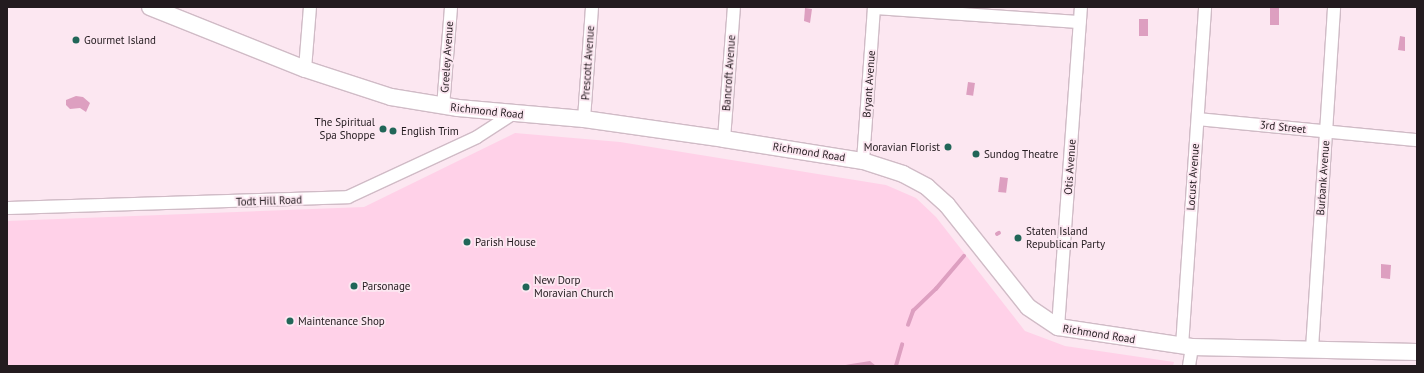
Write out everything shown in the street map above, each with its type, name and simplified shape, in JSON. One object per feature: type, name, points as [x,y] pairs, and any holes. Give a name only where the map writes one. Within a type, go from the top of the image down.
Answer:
[{"type":"main road","name":"Richmond Road","points":[[150,7],[170,11],[305,70],[391,97],[511,115],[584,119],[724,139],[863,161],[902,174],[928,187],[947,205],[1028,307],[1058,328],[1187,347],[1417,352]]},
{"type":"street","points":[[305,70],[310,7]]},
{"type":"street","name":"Greeley Avenue","points":[[444,106],[451,7]]},
{"type":"street","name":"Prescott Avenue","points":[[584,119],[592,7]]},
{"type":"street","name":"Bancroft Avenue","points":[[724,139],[734,7]]},
{"type":"street","points":[[874,7],[1080,22]]},
{"type":"street","name":"Bryant Avenue","points":[[863,161],[874,7]]},
{"type":"street","name":"Otis Avenue","points":[[1058,328],[1081,7]]},
{"type":"street","name":"Locust Avenue","points":[[1189,366],[1187,347],[1205,7]]},
{"type":"street","name":"Burbank Avenue","points":[[1312,349],[1334,7]]},
{"type":"street","name":"Todt Hill Road","points":[[7,208],[348,197],[477,137],[511,115]]},
{"type":"street","name":"3rd Street","points":[[1198,118],[1417,140]]},
{"type":"shaded area","points":[[805,8],[812,9],[810,23],[804,21]]},
{"type":"shaded area","points":[[1270,8],[1279,8],[1279,25],[1270,25]]},
{"type":"shaded area","points":[[1139,19],[1148,19],[1148,36],[1139,36]]},
{"type":"shaded area","points":[[1400,36],[1405,37],[1405,51],[1398,50]]},
{"type":"shaded area","points":[[968,82],[975,83],[973,96],[966,95]]},
{"type":"shaded area","points":[[76,96],[83,97],[90,103],[86,112],[80,108],[70,109],[66,105],[66,100]]},
{"type":"shaded area","points":[[515,133],[620,142],[886,185],[916,198],[936,217],[1025,331],[1065,346],[1174,362],[1173,366],[7,366],[7,221],[364,207]]},
{"type":"shaded area","points":[[1000,177],[1008,178],[1006,193],[998,192]]},
{"type":"shaded area","points":[[1381,264],[1391,265],[1390,279],[1381,278]]},
{"type":"shaded area","points":[[870,361],[876,366],[840,366],[851,364]]},
{"type":"waterway","points":[[908,325],[913,311],[936,289],[964,256]]},
{"type":"waterway","points":[[896,366],[902,345]]},
{"type":"place","name":"Gourmet Island","points":[[76,40]]},
{"type":"place","name":"The Spiritual Spa Shoppe","points":[[383,129]]},
{"type":"place","name":"English Trim","points":[[393,131]]},
{"type":"place","name":"Moravian Florist","points":[[948,147]]},
{"type":"place","name":"Sundog Theatre","points":[[976,154]]},
{"type":"place","name":"Staten Island Republican Party","points":[[1018,238]]},
{"type":"place","name":"Parish House","points":[[467,242]]},
{"type":"place","name":"Parsonage","points":[[354,286]]},
{"type":"place","name":"New Dorp Moravian Church","points":[[526,287]]},
{"type":"place","name":"Maintenance Shop","points":[[290,321]]}]
